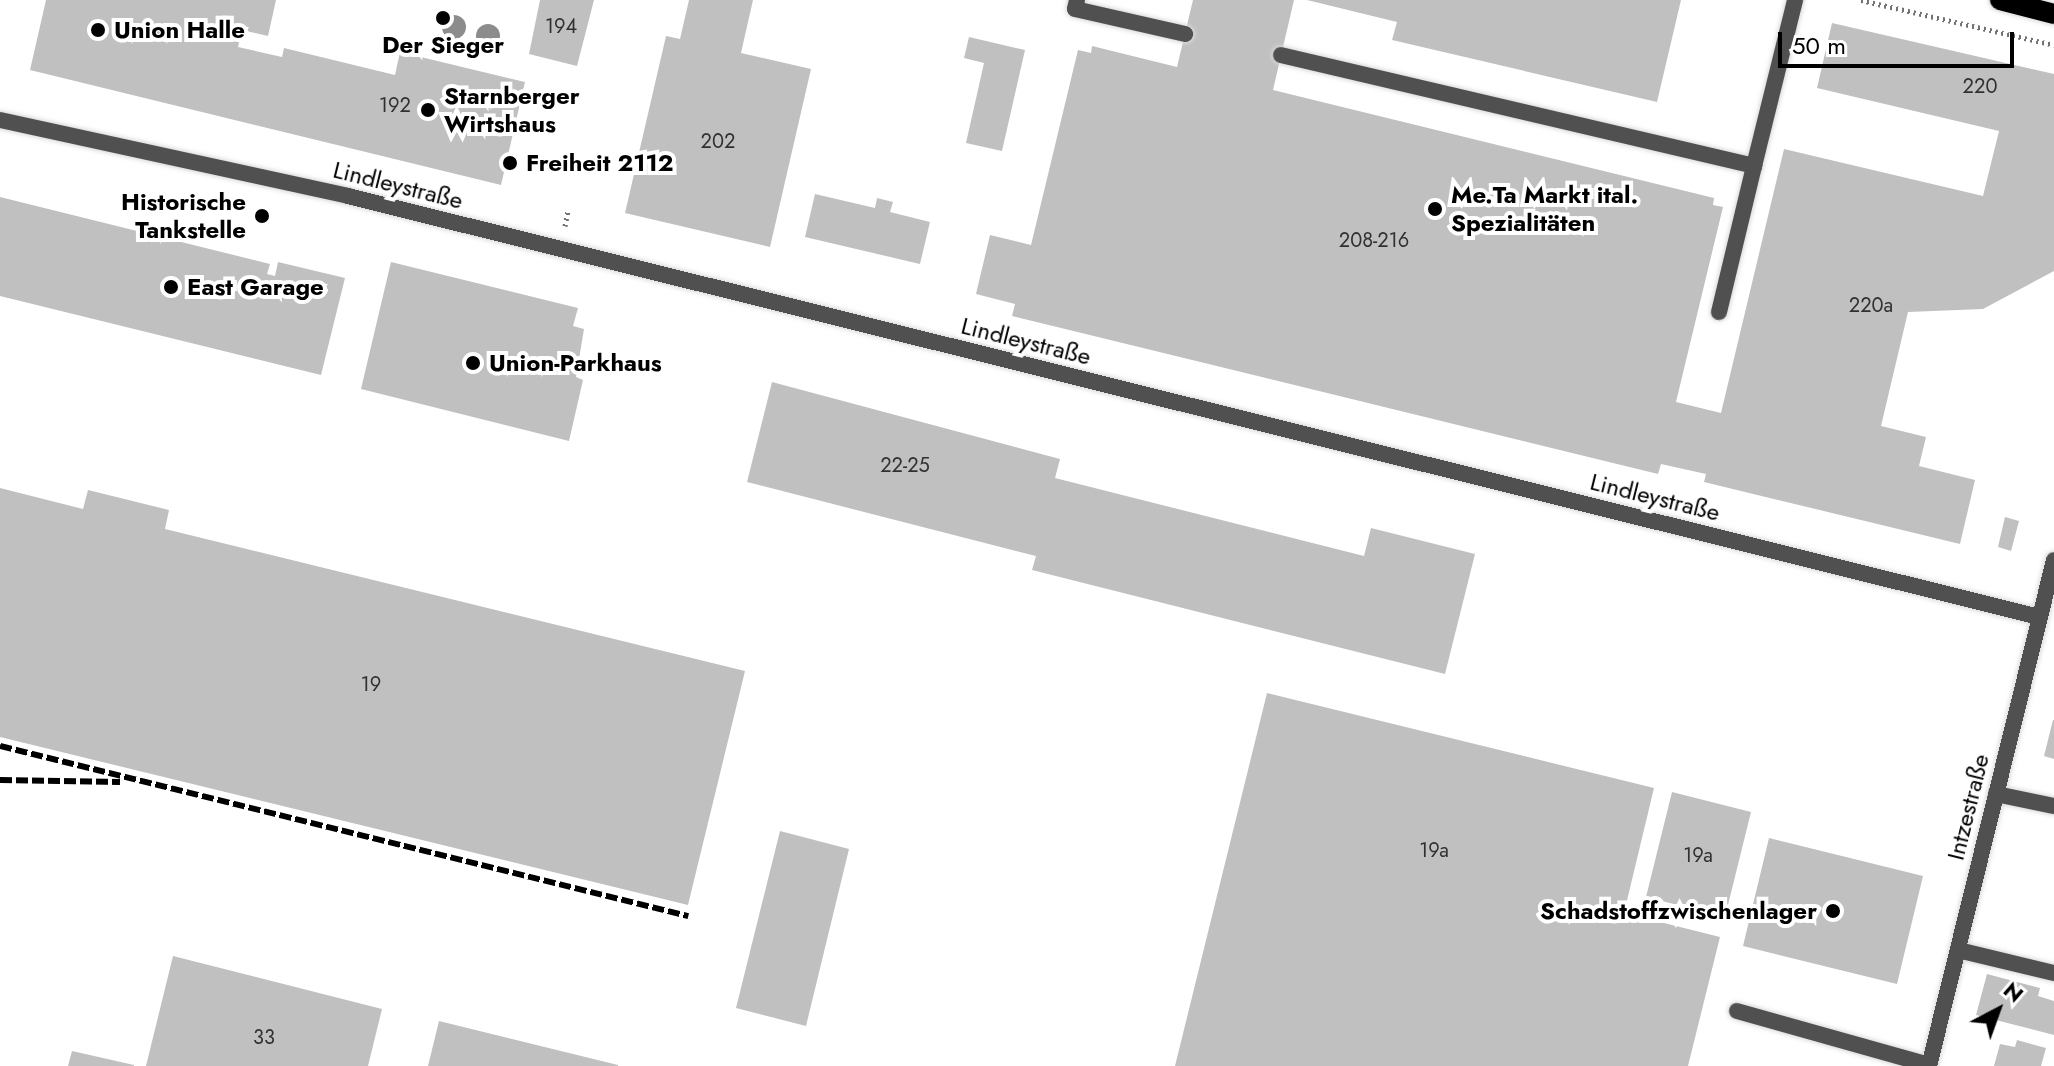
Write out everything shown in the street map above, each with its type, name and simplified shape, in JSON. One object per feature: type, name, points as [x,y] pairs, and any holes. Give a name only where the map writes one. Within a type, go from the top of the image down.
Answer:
[{"type":"main road","points":[[2000,0],[2054,14]]},
{"type":"street","points":[[1077,0],[1075,9],[1185,34]]},
{"type":"street","points":[[1719,312],[1795,0]]},
{"type":"street","points":[[1281,55],[1754,166]]},
{"type":"street","name":"Lindleystraße","points":[[0,120],[348,196],[2039,617]]},
{"type":"street","name":"Intzestraße","points":[[1929,1065],[2054,560]]},
{"type":"street","points":[[1996,794],[2054,806]]},
{"type":"street","points":[[1958,950],[2054,973]]},
{"type":"street","points":[[1737,1011],[1929,1065]]},
{"type":"path","points":[[1861,0],[2054,45]]},
{"type":"building","points":[[46,0],[276,0],[268,36],[242,30],[238,47],[282,57],[284,48],[395,75],[400,52],[525,82],[501,185],[30,70]]},
{"type":"building","points":[[540,0],[594,0],[577,66],[529,54]]},
{"type":"building","points":[[689,0],[753,0],[741,53],[811,69],[770,247],[625,213],[666,36],[680,39]]},
{"type":"building","points":[[1193,0],[1294,0],[1273,90],[1714,198],[1713,205],[1723,207],[1676,402],[1721,413],[1784,149],[1983,196],[1999,131],[1817,88],[1832,23],[2054,74],[2054,271],[1983,309],[1908,312],[1881,426],[1926,437],[1919,466],[1975,480],[1960,544],[1704,482],[1706,474],[1661,464],[1658,474],[1012,316],[1015,304],[976,294],[990,235],[1031,245],[1078,50],[1091,53],[1092,46],[1177,67]]},
{"type":"building","points":[[1307,0],[1681,0],[1657,102],[1392,40],[1397,22]]},
{"type":"building","points":[[969,37],[1025,50],[1002,151],[966,143],[984,63],[964,58]]},
{"type":"building","points":[[815,194],[875,208],[877,198],[893,202],[890,212],[930,222],[920,264],[805,237]]},
{"type":"building","name":"East Garage","points":[[0,197],[270,264],[267,274],[275,276],[278,262],[345,278],[321,375],[0,296]]},
{"type":"building","name":"Union-Parkhaus","points":[[391,262],[578,308],[573,326],[584,329],[576,377],[583,380],[569,441],[361,389]]},
{"type":"building","points":[[772,382],[1060,459],[1055,478],[1364,556],[1371,528],[1475,554],[1445,674],[1032,570],[1036,556],[747,482]]},
{"type":"building","points":[[0,488],[83,509],[88,490],[169,510],[165,529],[745,671],[688,905],[0,737]]},
{"type":"building","points":[[2005,517],[2019,521],[2011,551],[1998,547]]},
{"type":"building","points":[[1267,693],[1654,788],[1624,913],[1720,937],[1688,1066],[1175,1066]]},
{"type":"building","points":[[2054,720],[2054,759],[2044,756]]},
{"type":"building","points":[[1672,792],[1751,812],[1725,917],[1646,897]]},
{"type":"building","points":[[780,831],[849,849],[806,1026],[736,1008]]},
{"type":"building","name":"Schadstoffzwischenlager","points":[[1769,838],[1923,876],[1897,984],[1743,946]]},
{"type":"building","points":[[173,956],[382,1009],[368,1066],[146,1066]]},
{"type":"building","points":[[1987,974],[2040,988],[2038,996],[2054,1001],[2054,1035],[1976,1015]]},
{"type":"building","points":[[439,1021],[618,1065],[618,1066],[428,1066]]},
{"type":"building","points":[[2017,1040],[2046,1048],[2041,1066],[1994,1066],[2000,1044],[2015,1047]]},
{"type":"building","points":[[72,1051],[134,1065],[134,1066],[68,1066]]},
{"type":"railway","points":[[0,746],[688,916]]},
{"type":"railway","points":[[0,780],[120,782]]},
{"type":"place","name":"Der Sieger","points":[[443,18]]},
{"type":"place","name":"Union Halle","points":[[98,30]]},
{"type":"place","name":"Starnberger Wirtshaus","points":[[428,110]]},
{"type":"place","name":"Freiheit 2112","points":[[510,163]]},
{"type":"place","name":"Me.Ta Markt ital. Spezialitäten","points":[[1435,209]]},
{"type":"place","name":"Historische Tankstelle","points":[[262,216]]},
{"type":"place","name":"East Garage","points":[[171,287]]},
{"type":"place","name":"Union-Parkhaus","points":[[473,363]]},
{"type":"place","name":"Schadstoffzwischenlager","points":[[1833,911]]}]
